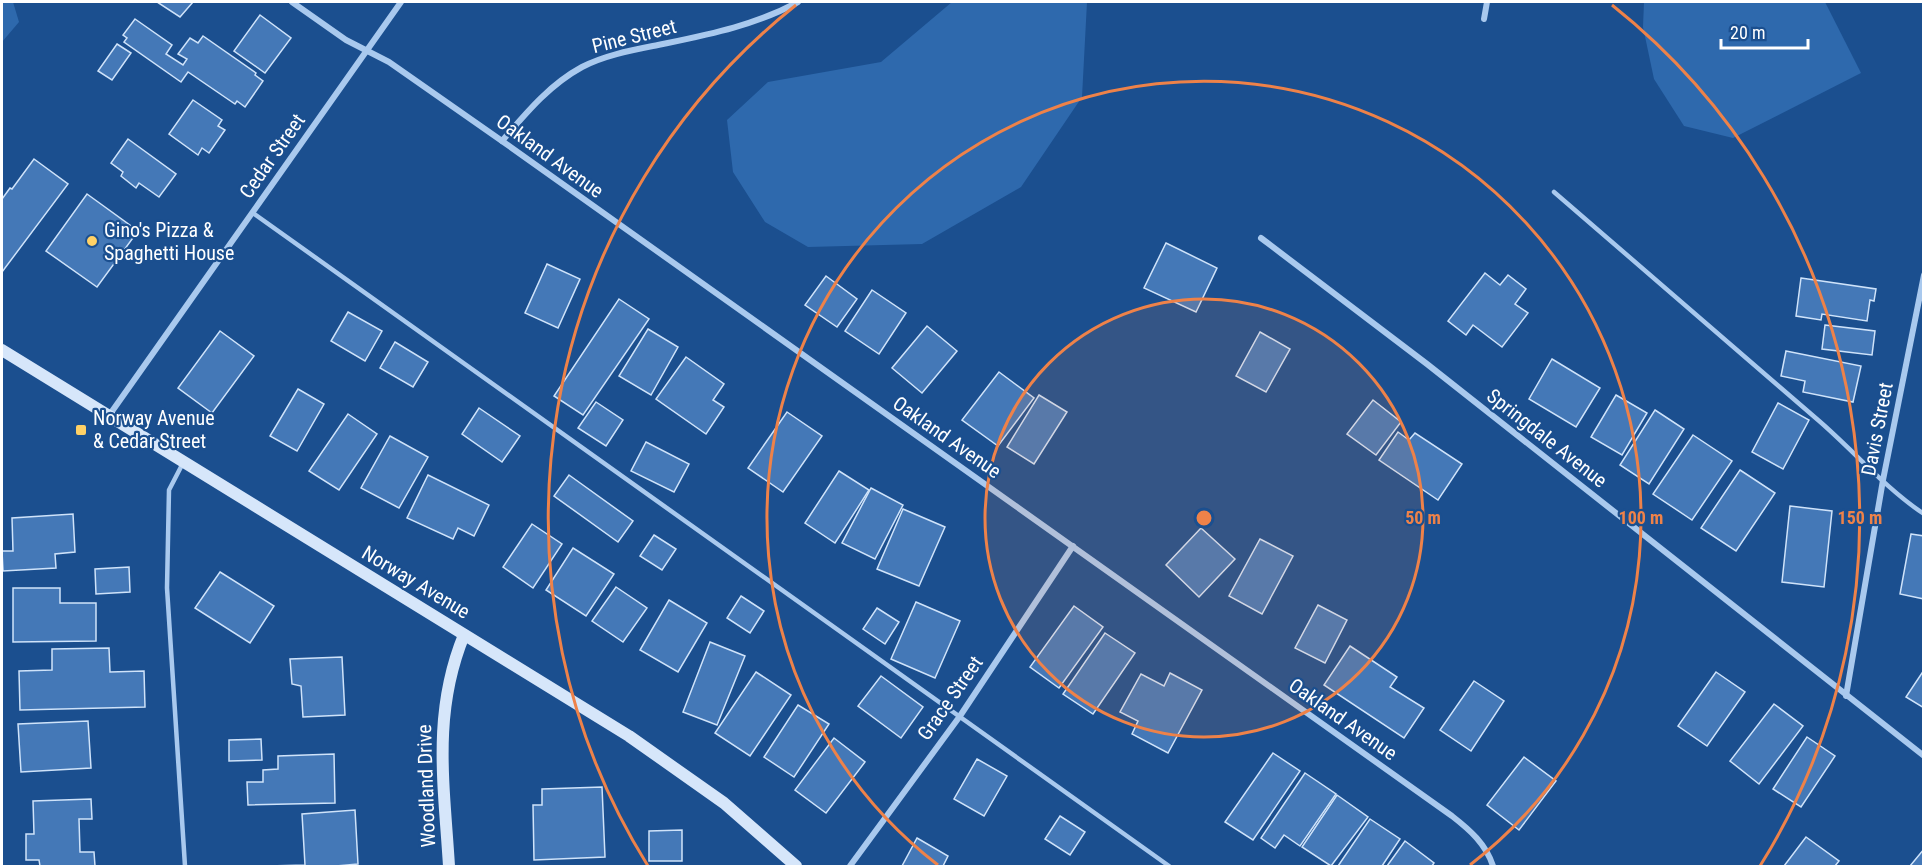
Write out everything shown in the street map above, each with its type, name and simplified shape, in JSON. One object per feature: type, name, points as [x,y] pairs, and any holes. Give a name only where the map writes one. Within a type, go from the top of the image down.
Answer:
[{"type":"main road","name":"Norway Avenue","points":[[2,350],[581,705],[691,777],[795,867]]},
{"type":"main road","name":"Woodland Drive","points":[[449,867],[441,741],[443,706],[451,671],[464,635]]},
{"type":"street","name":"Oakland Avenue","points":[[292,2],[365,51],[388,62],[502,141],[1452,816],[1471,830],[1483,845],[1493,867]]},
{"type":"street","name":"Cedar Street","points":[[108,417],[400,2]]},
{"type":"street","name":"Pine Street","points":[[502,141],[530,107],[558,83],[583,66],[614,55],[729,30],[798,2]]},
{"type":"street","points":[[1484,19],[1487,2]]},
{"type":"street","name":"Springdale Avenue","points":[[1261,238],[1454,385],[1923,756]]},
{"type":"street","name":"Davis Street","points":[[1846,696],[1884,480],[1922,293],[1923,275]]},
{"type":"street","name":"Grace Street","points":[[850,867],[960,716],[1073,546]]},
{"type":"lane","points":[[1554,192],[1824,425],[1884,480],[1896,495],[1923,514]]},
{"type":"lane","points":[[253,213],[1169,867]]},
{"type":"lane","points":[[183,463],[169,490],[167,588],[185,867]]},
{"type":"shaded area","points":[[2,2],[13,2],[19,22],[2,42]]},
{"type":"shaded area","points":[[952,2],[1087,2],[1082,97],[1021,187],[922,244],[808,247],[765,222],[733,172],[727,120],[768,82],[881,62]]},
{"type":"shaded area","points":[[1644,2],[1825,2],[1861,73],[1733,138],[1684,126],[1654,79],[1643,27]]},
{"type":"building","points":[[157,2],[193,2],[180,17]]},
{"type":"building","points":[[260,15],[291,38],[265,73],[234,51]]},
{"type":"building","points":[[135,19],[172,45],[166,54],[183,65],[187,59],[178,54],[190,38],[198,43],[203,36],[256,73],[255,75],[263,81],[245,107],[237,101],[235,104],[188,72],[181,82],[124,42],[127,38],[123,35]]},
{"type":"building","points":[[117,44],[131,53],[112,80],[98,71]]},
{"type":"building","points":[[193,100],[222,120],[218,126],[225,130],[209,153],[202,148],[198,155],[169,134]]},
{"type":"building","points":[[128,139],[176,174],[159,197],[139,183],[136,188],[121,176],[123,172],[111,163]]},
{"type":"building","points":[[34,159],[68,184],[2,272],[2,199]]},
{"type":"building","name":"Gino's Pizza & Spaghetti House","points":[[87,194],[138,231],[97,287],[46,251]]},
{"type":"building","points":[[1166,243],[1217,268],[1196,312],[1144,288]]},
{"type":"building","points":[[547,264],[580,279],[558,328],[525,313]]},
{"type":"building","points":[[1485,273],[1500,285],[1508,275],[1526,289],[1515,304],[1528,313],[1502,347],[1473,325],[1466,335],[1448,321]]},
{"type":"building","points":[[826,276],[857,299],[837,327],[805,305]]},
{"type":"building","points":[[1801,278],[1876,289],[1874,301],[1870,300],[1867,321],[1822,314],[1821,320],[1796,316]]},
{"type":"building","points":[[872,290],[906,313],[879,354],[845,331]]},
{"type":"building","points":[[619,299],[649,319],[583,415],[554,396]]},
{"type":"building","points":[[348,312],[382,331],[365,361],[331,341]]},
{"type":"building","points":[[1825,325],[1875,331],[1872,355],[1822,349]]},
{"type":"building","points":[[927,326],[957,351],[922,393],[892,368]]},
{"type":"building","points":[[648,329],[678,347],[651,395],[619,376]]},
{"type":"building","points":[[220,331],[254,356],[212,413],[178,388]]},
{"type":"building","points":[[1260,332],[1290,349],[1266,392],[1236,376]]},
{"type":"building","points":[[395,342],[428,362],[413,387],[380,368]]},
{"type":"building","points":[[1786,351],[1861,366],[1853,402],[1803,392],[1805,381],[1781,376]]},
{"type":"building","points":[[686,357],[724,384],[713,400],[724,407],[706,434],[656,399]]},
{"type":"building","points":[[1552,359],[1600,388],[1576,427],[1529,399]]},
{"type":"building","points":[[999,372],[1034,398],[998,446],[962,420]]},
{"type":"building","points":[[298,389],[324,404],[297,451],[270,436]]},
{"type":"building","points":[[1039,395],[1067,412],[1034,464],[1007,447]]},
{"type":"building","points":[[1616,395],[1647,413],[1622,455],[1591,437]]},
{"type":"building","points":[[1373,400],[1401,422],[1376,455],[1347,434]]},
{"type":"building","points":[[596,402],[623,420],[606,446],[578,428]]},
{"type":"building","points":[[1778,403],[1809,420],[1783,469],[1752,452]]},
{"type":"building","points":[[479,408],[520,436],[502,462],[462,434]]},
{"type":"building","points":[[1655,410],[1684,429],[1649,484],[1620,465]]},
{"type":"building","points":[[787,412],[822,436],[783,492],[748,468]]},
{"type":"building","points":[[348,414],[377,434],[339,490],[309,471]]},
{"type":"building","points":[[1398,432],[1409,440],[1415,433],[1462,464],[1438,500],[1379,460]]},
{"type":"building","points":[[1693,435],[1732,461],[1692,520],[1653,494]]},
{"type":"building","points":[[390,436],[428,457],[399,508],[361,488]]},
{"type":"building","points":[[646,442],[689,464],[674,492],[631,471]]},
{"type":"building","points":[[1740,470],[1775,493],[1736,551],[1701,528]]},
{"type":"building","points":[[839,471],[869,490],[835,543],[805,523]]},
{"type":"building","points":[[428,475],[489,505],[474,536],[458,528],[453,539],[407,518]]},
{"type":"building","points":[[569,475],[633,521],[618,542],[554,496]]},
{"type":"building","points":[[871,488],[903,505],[875,559],[842,543]]},
{"type":"building","points":[[1790,506],[1832,511],[1824,587],[1782,582]]},
{"type":"building","points":[[903,509],[945,527],[919,586],[877,569]]},
{"type":"building","points":[[73,514],[75,552],[55,554],[56,568],[3,571],[2,551],[13,551],[12,518]]},
{"type":"building","points":[[532,524],[562,544],[533,588],[503,567]]},
{"type":"building","points":[[1201,528],[1235,559],[1199,597],[1166,565]]},
{"type":"building","points":[[1911,534],[1924,536],[1924,599],[1900,594]]},
{"type":"building","points":[[654,535],[676,549],[662,570],[640,556]]},
{"type":"building","points":[[1260,539],[1293,556],[1262,614],[1229,596]]},
{"type":"building","points":[[573,548],[614,574],[586,616],[546,590]]},
{"type":"building","points":[[129,567],[130,592],[96,594],[95,569]]},
{"type":"building","points":[[220,572],[274,606],[250,643],[195,608]]},
{"type":"building","points":[[616,587],[647,608],[623,642],[592,621]]},
{"type":"building","points":[[13,588],[60,588],[60,603],[96,603],[96,641],[13,642]]},
{"type":"building","points":[[741,596],[764,611],[750,633],[727,618]]},
{"type":"building","points":[[669,600],[707,623],[678,672],[640,650]]},
{"type":"building","points":[[916,602],[960,621],[935,678],[891,659]]},
{"type":"building","points":[[1318,605],[1347,620],[1325,663],[1295,648]]},
{"type":"building","points":[[1074,606],[1103,627],[1059,688],[1030,667]]},
{"type":"building","points":[[877,608],[899,622],[885,644],[863,629]]},
{"type":"building","points":[[1105,633],[1135,653],[1093,714],[1063,694]]},
{"type":"building","points":[[710,642],[745,656],[717,725],[683,712]]},
{"type":"building","points":[[1350,646],[1397,677],[1390,687],[1424,708],[1404,738],[1324,685]]},
{"type":"building","points":[[109,648],[110,672],[144,671],[145,707],[20,710],[19,671],[52,670],[52,649]]},
{"type":"building","points":[[342,657],[345,715],[303,717],[301,686],[292,684],[290,659]]},
{"type":"building","points":[[1924,670],[1924,708],[1906,697]]},
{"type":"building","points":[[756,672],[791,695],[750,756],[715,733]]},
{"type":"building","points":[[1716,672],[1745,692],[1707,746],[1678,726]]},
{"type":"building","points":[[1170,673],[1202,690],[1168,753],[1132,734],[1138,721],[1120,712],[1141,674],[1164,686]]},
{"type":"building","points":[[881,676],[923,707],[901,738],[858,706]]},
{"type":"building","points":[[1474,681],[1504,701],[1471,751],[1440,730]]},
{"type":"building","points":[[1774,704],[1803,726],[1759,784],[1730,761]]},
{"type":"building","points":[[798,705],[829,724],[794,777],[764,757]]},
{"type":"building","points":[[88,721],[91,768],[21,772],[18,724]]},
{"type":"building","points":[[1807,737],[1835,756],[1801,807],[1773,789]]},
{"type":"building","points":[[834,738],[865,762],[826,813],[795,790]]},
{"type":"building","points":[[261,739],[262,760],[229,761],[229,740]]},
{"type":"building","points":[[1273,753],[1300,771],[1253,840],[1225,822]]},
{"type":"building","points":[[334,754],[335,803],[248,805],[247,782],[263,782],[263,770],[278,769],[278,756]]},
{"type":"building","points":[[1524,757],[1556,781],[1519,830],[1487,805]]},
{"type":"building","points":[[977,759],[1007,776],[984,816],[954,799]]},
{"type":"building","points":[[1305,773],[1336,794],[1300,846],[1284,835],[1275,848],[1261,838]]},
{"type":"building","points":[[602,787],[605,857],[534,860],[533,805],[542,805],[542,789]]},
{"type":"building","points":[[1337,795],[1368,817],[1331,866],[1302,847]]},
{"type":"building","points":[[91,799],[92,819],[79,819],[80,852],[94,852],[95,866],[40,866],[39,860],[26,860],[26,834],[34,834],[33,801]]},
{"type":"building","points":[[355,810],[358,864],[268,866],[305,865],[302,814]]},
{"type":"building","points":[[1060,816],[1085,832],[1070,855],[1045,839]]},
{"type":"building","points":[[1370,819],[1400,839],[1382,866],[1338,866]]},
{"type":"building","points":[[682,830],[682,861],[649,861],[649,831]]},
{"type":"building","points":[[1806,837],[1839,861],[1835,866],[1784,866]]},
{"type":"building","points":[[917,838],[948,856],[943,866],[902,866]]},
{"type":"building","points":[[1405,841],[1434,863],[1432,866],[1387,866]]},
{"type":"building","points":[[1924,849],[1924,866],[1910,866]]},
{"type":"place","name":"Gino's Pizza & Spaghetti House","points":[[92,241]]},
{"type":"place","name":"Norway Avenue & Cedar Street","points":[[81,430]]}]
